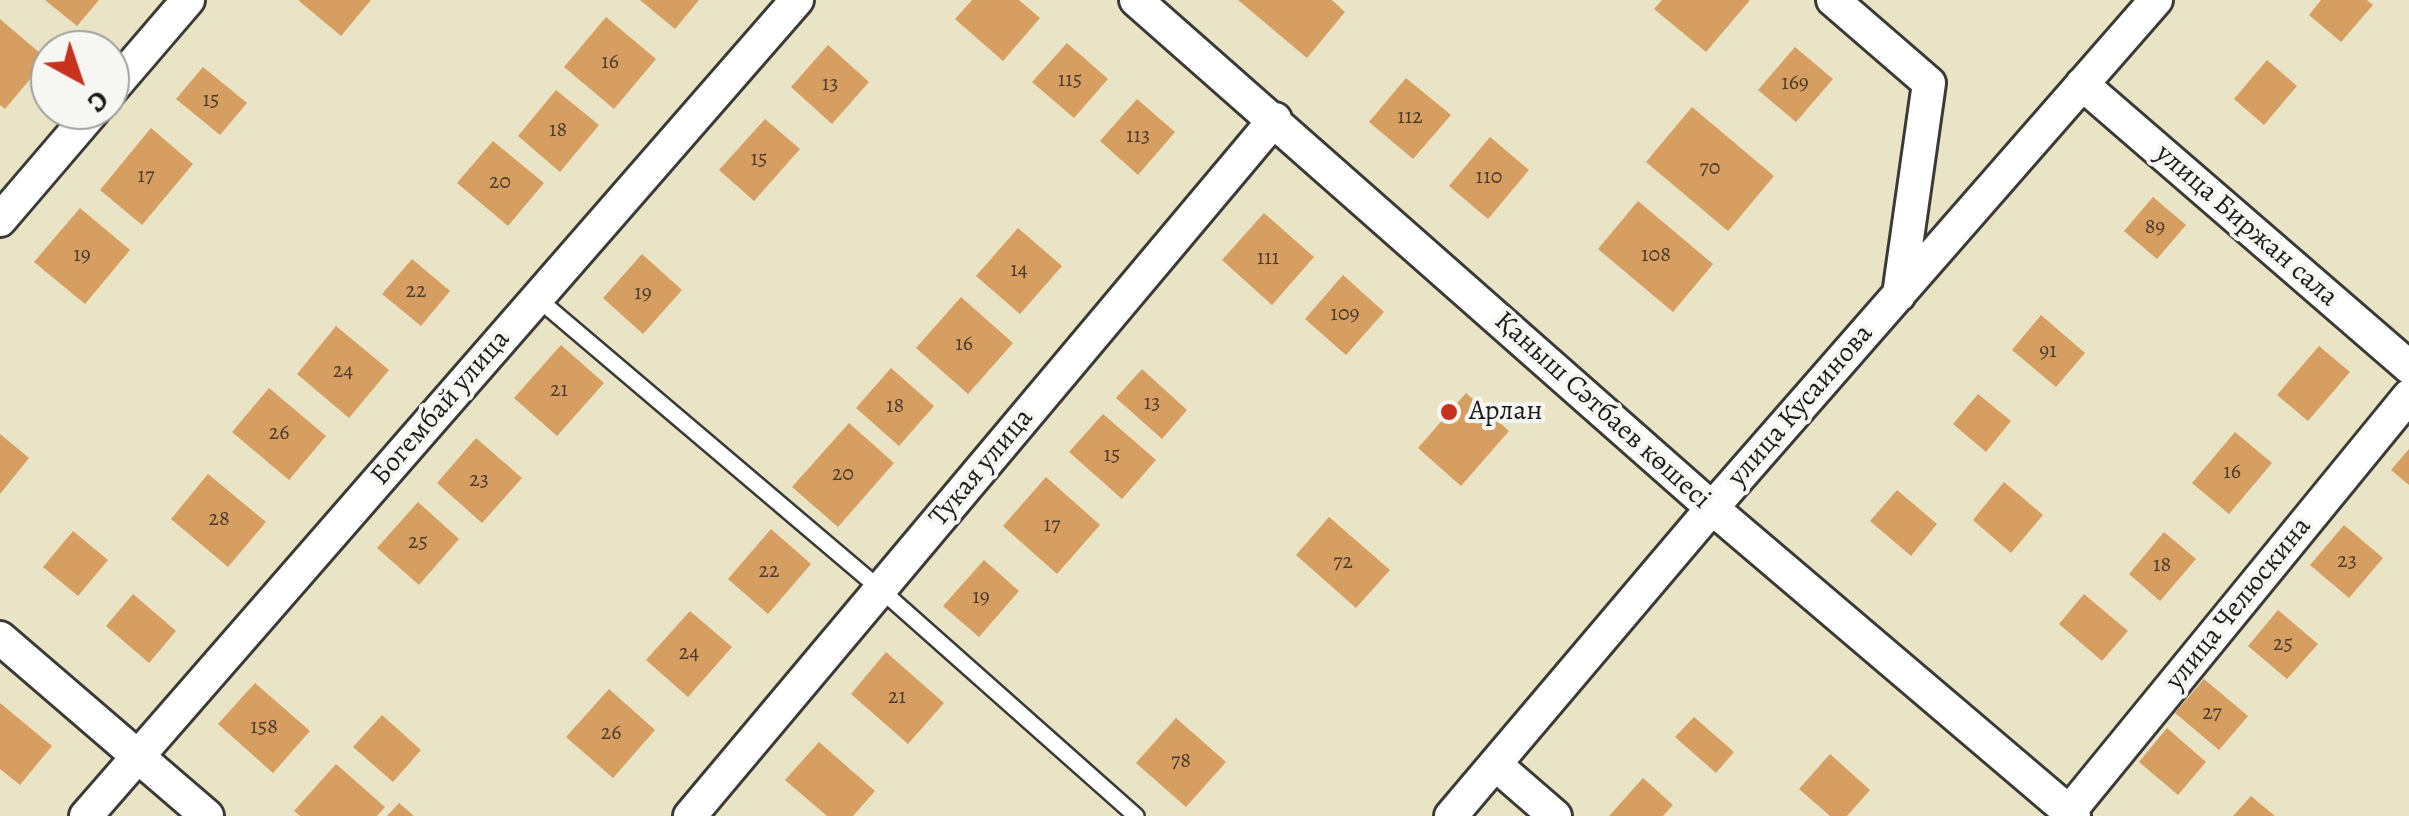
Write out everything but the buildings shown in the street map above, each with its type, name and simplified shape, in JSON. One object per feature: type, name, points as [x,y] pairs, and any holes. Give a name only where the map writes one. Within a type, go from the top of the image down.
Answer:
[{"type":"street","points":[[130,68],[188,0]]},
{"type":"street","name":"Богембай улица","points":[[86,816],[798,0]]},
{"type":"street","name":"Қаныш Сәтбаев көшесі","points":[[1136,0],[1712,508],[2072,814]]},
{"type":"street","points":[[1833,0],[1929,84],[1899,295]]},
{"type":"street","name":"улица Кусаинова","points":[[1451,816],[1712,508],[2156,0]]},
{"type":"street","name":"улица Биржан сала","points":[[2082,84],[2409,367]]},
{"type":"street","name":"Тукая улица","points":[[690,816],[1275,119]]},
{"type":"street","points":[[0,220],[77,130]]},
{"type":"street","name":"улица Челюскина","points":[[2072,814],[2409,396]]},
{"type":"street","points":[[0,638],[207,816]]},
{"type":"street","points":[[1496,764],[1555,816]]},
{"type":"lane","points":[[537,298],[880,589],[1136,816]]},
{"type":"place","name":"Арлан","points":[[1449,412]]}]
